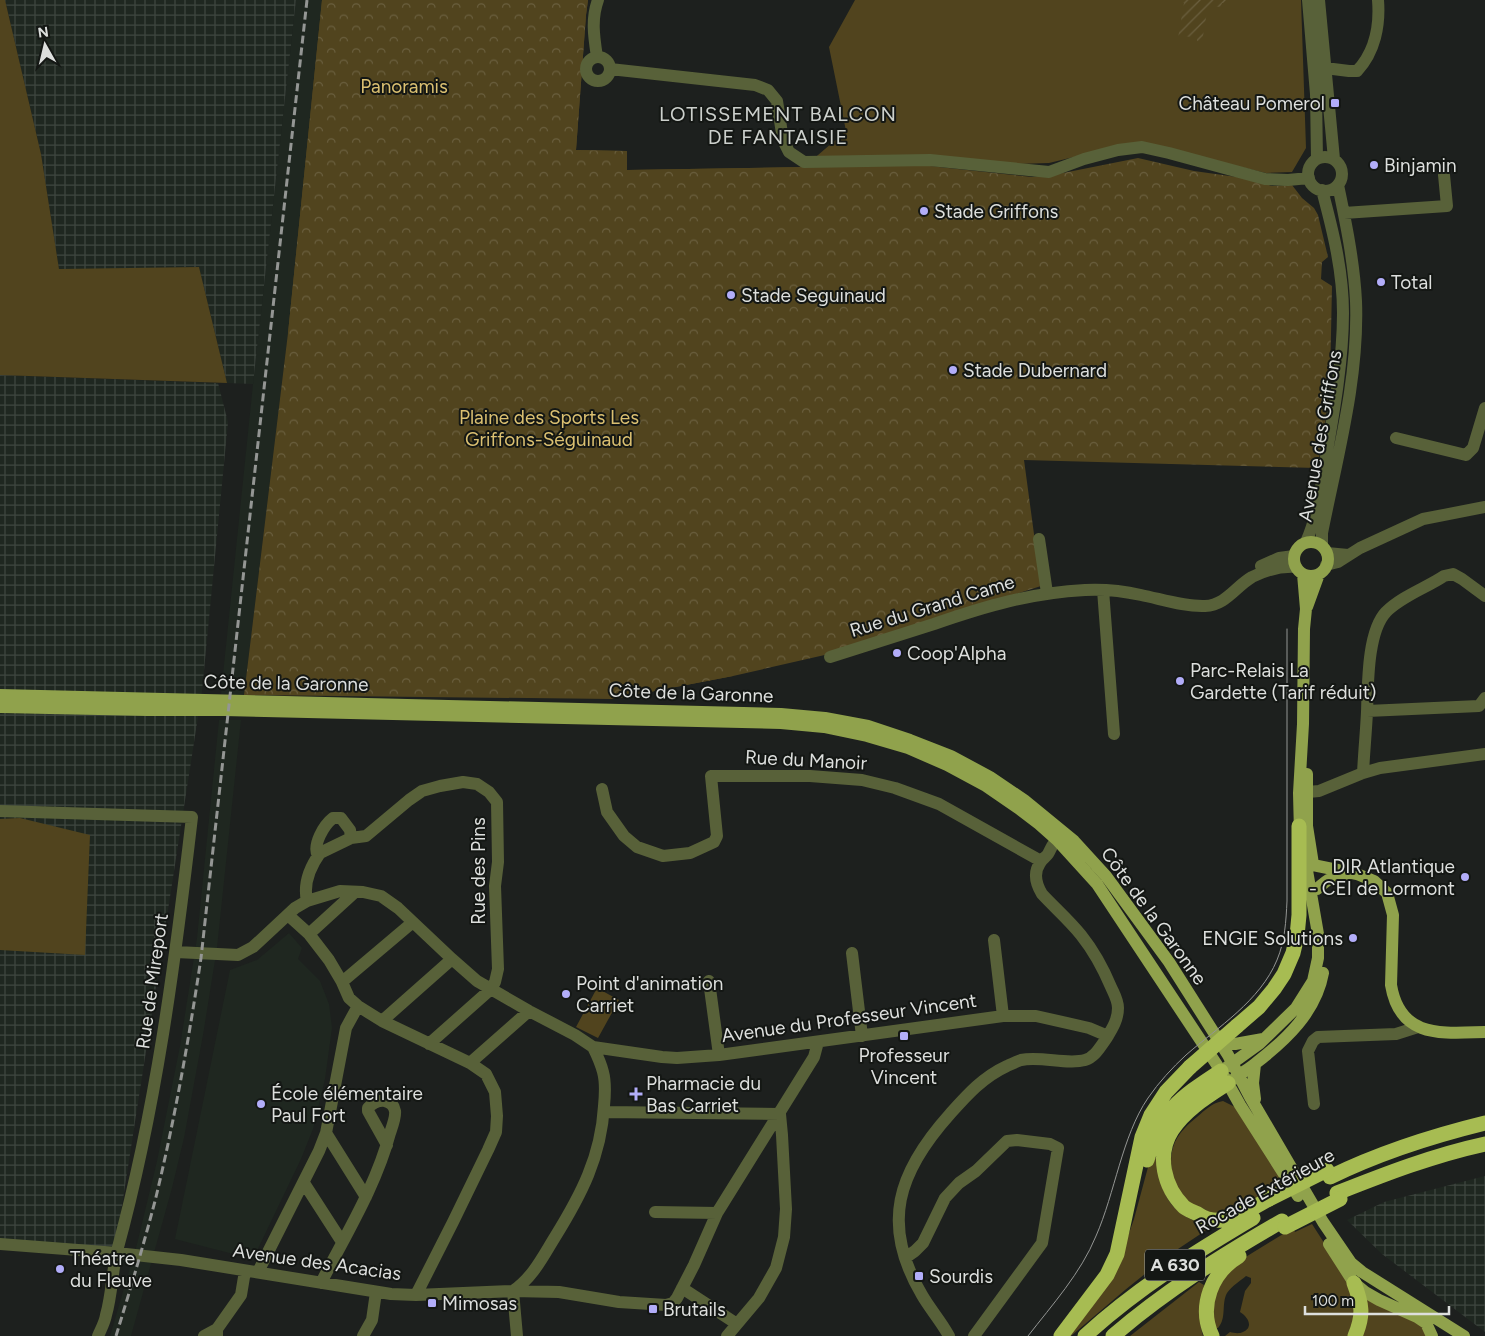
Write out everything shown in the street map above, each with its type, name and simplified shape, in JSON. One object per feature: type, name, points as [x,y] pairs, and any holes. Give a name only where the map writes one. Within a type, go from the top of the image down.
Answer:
[{"type":"highway","points":[[1117,1254],[1142,1137],[1152,1115],[1166,1092],[1190,1067],[1258,1007],[1274,989],[1284,974],[1293,953],[1299,914],[1299,826]]},
{"type":"highway","points":[[1201,1042],[1204,1065],[1202,1084]]},
{"type":"highway","points":[[1060,1336],[1107,1275],[1117,1254],[1152,1141],[1160,1123],[1170,1109],[1202,1084],[1231,1073]]},
{"type":"highway","points":[[1231,1073],[1185,1114],[1172,1130],[1163,1157],[1165,1176],[1172,1192],[1186,1208],[1206,1219],[1222,1220],[1234,1217],[1271,1202]]},
{"type":"highway","name":"Rocade Extérieure","points":[[1085,1336],[1140,1291],[1176,1265],[1271,1202],[1328,1174],[1398,1148],[1485,1124]]},
{"type":"highway","points":[[1212,1336],[1208,1329],[1208,1294],[1216,1276],[1230,1261],[1284,1224],[1363,1182],[1405,1167],[1485,1144]]},
{"type":"highway","name":"A 630","points":[[1113,1336],[1153,1303],[1226,1253],[1284,1224]]},
{"type":"highway","points":[[1354,1283],[1361,1309],[1361,1323],[1355,1336]]},
{"type":"main road","points":[[1306,542],[1312,542],[1323,559],[1314,576],[1298,566],[1298,547],[1306,542]]},
{"type":"main road","name":"Avenue des Griffons","points":[[1303,724],[1306,609],[1323,559]]},
{"type":"main road","name":"Avenue des Griffons","points":[[1298,566],[1306,609]]},
{"type":"main road","name":"Côte de la Garonne","points":[[0,695],[781,714],[825,718],[868,726],[951,756],[1024,800],[1074,841],[1106,876],[1164,956],[1221,1043],[1231,1073]]},
{"type":"main road","name":"Côte de la Garonne","points":[[0,707],[234,710],[781,723],[824,727],[867,736],[908,748],[947,765],[986,786],[1039,824],[1070,854],[1097,884],[1201,1042],[1231,1073]]},
{"type":"main road","points":[[1231,1073],[1255,1064],[1288,1034],[1306,1014],[1316,997],[1326,958],[1307,826],[1308,792],[1303,724]]},
{"type":"main road","points":[[1231,1073],[1296,1008],[1313,981],[1318,958],[1318,934],[1299,826],[1303,724]]},
{"type":"main road","points":[[1313,865],[1357,874],[1374,881],[1387,892],[1392,915],[1391,985],[1393,996],[1402,1015],[1418,1027],[1438,1033],[1485,1032]]},
{"type":"main road","points":[[1317,889],[1335,876],[1357,874]]},
{"type":"main road","points":[[1221,1043],[1235,1044],[1265,1038]]},
{"type":"main road","points":[[1253,1101],[1255,1064]]},
{"type":"main road","points":[[1231,1073],[1243,1093],[1253,1101],[1323,1222],[1351,1262],[1362,1272],[1464,1336]]},
{"type":"main road","points":[[1231,1073],[1240,1105],[1354,1283],[1380,1300],[1417,1316],[1426,1323],[1432,1336]]},
{"type":"street","points":[[597,57],[593,23],[594,11],[598,0]]},
{"type":"street","points":[[1308,0],[1316,94],[1323,110],[1334,159]]},
{"type":"street","points":[[1318,159],[1326,68],[1320,0]]},
{"type":"street","points":[[1326,68],[1357,71],[1365,62],[1378,26],[1378,0]]},
{"type":"street","points":[[597,57],[605,58],[610,65],[610,73],[605,80],[597,82],[590,78],[586,71],[589,60],[597,57]]},
{"type":"street","points":[[610,69],[755,85],[768,90],[776,101],[783,140],[789,152],[804,162],[930,160],[1049,172],[1084,159],[1118,150],[1142,147],[1264,179],[1288,180],[1309,178]]},
{"type":"street","points":[[1329,157],[1334,159],[1338,162],[1342,171],[1338,185],[1331,190],[1322,190],[1314,186],[1309,178],[1310,167],[1318,159],[1329,157]]},
{"type":"street","points":[[1344,213],[1447,206],[1444,175]]},
{"type":"street","name":"Avenue des Griffons","points":[[1323,559],[1322,533],[1345,424],[1356,331],[1354,272],[1338,185]]},
{"type":"street","name":"Avenue des Griffons","points":[[1306,542],[1312,531],[1319,500],[1342,340],[1343,314],[1338,260],[1322,190]]},
{"type":"street","points":[[1396,438],[1466,455],[1473,448],[1485,407]]},
{"type":"street","points":[[1323,559],[1338,562],[1348,555],[1424,519],[1485,507]]},
{"type":"street","points":[[1039,539],[1046,593]]},
{"type":"street","name":"Rue du Grand Came","points":[[830,657],[971,610],[1018,598],[1046,593],[1103,590],[1139,594],[1203,606],[1219,603],[1252,578],[1258,568],[1264,564],[1279,558],[1298,566]]},
{"type":"street","points":[[1363,773],[1372,647],[1376,631],[1384,614],[1396,604],[1444,576],[1453,574],[1472,585],[1485,596]]},
{"type":"street","points":[[1103,590],[1114,734]]},
{"type":"street","points":[[1367,712],[1479,706],[1485,698]]},
{"type":"street","points":[[1308,792],[1319,791],[1380,768],[1485,754]]},
{"type":"street","name":"Rue du Manoir","points":[[602,789],[606,812],[624,836],[637,847],[663,856],[690,853],[714,842],[717,836],[711,776],[810,776],[862,780],[895,788],[939,804],[1044,859]]},
{"type":"street","name":"Rue des Pins","points":[[318,856],[320,853],[351,838],[366,836],[422,791],[463,782],[477,784],[489,792],[496,802],[498,862],[495,886],[498,968],[495,982],[491,989]]},
{"type":"street","name":"Rue de Mireport","points":[[0,811],[192,817],[176,952],[159,1058],[142,1150],[126,1223],[117,1253],[106,1316],[98,1336]]},
{"type":"street","points":[[307,901],[305,891],[308,875],[318,856],[316,849],[318,842],[328,823],[333,818],[341,818],[350,830],[351,838]]},
{"type":"street","points":[[949,1336],[922,1296],[905,1258],[898,1231],[900,1198],[906,1179],[920,1150],[940,1125],[979,1083],[995,1072],[1021,1060],[1086,1060],[1093,1056],[1108,1036],[1117,1018],[1117,1001],[1107,977],[1080,934],[1042,894],[1038,886],[1037,868],[1056,840],[1074,841]]},
{"type":"street","points":[[1044,859],[1070,854]]},
{"type":"street","points":[[176,952],[238,955],[253,947],[294,908],[307,901],[340,891],[363,892],[381,896],[398,908],[477,981],[593,1047],[604,1072],[604,1112],[598,1148],[575,1204],[536,1267],[524,1283],[513,1291],[517,1336]]},
{"type":"street","points":[[309,934],[355,892]]},
{"type":"street","points":[[288,914],[309,934],[329,960],[349,998],[358,1006],[382,1021],[470,1063],[486,1074],[495,1092],[498,1116],[496,1132],[416,1295]]},
{"type":"street","points":[[342,982],[413,922]]},
{"type":"street","points":[[994,940],[1003,1016]]},
{"type":"street","points":[[852,953],[862,1036]]},
{"type":"street","points":[[382,1021],[452,959]]},
{"type":"street","points":[[709,981],[719,1055]]},
{"type":"street","points":[[429,1044],[491,989]]},
{"type":"street","points":[[204,1336],[217,1332],[304,1183],[319,1152],[326,1133],[346,1028],[358,1006]]},
{"type":"street","points":[[470,1063],[529,1011]]},
{"type":"street","name":"Avenue du Professeur Vincent","points":[[593,1047],[677,1058],[719,1055],[1003,1016],[1036,1016],[1089,1028],[1108,1036]]},
{"type":"street","points":[[1314,1104],[1308,1051],[1313,1041],[1318,1037],[1396,1034],[1418,1027]]},
{"type":"street","points":[[737,1324],[682,1288],[717,1213],[814,1057],[818,1042]]},
{"type":"street","points":[[604,1112],[780,1114]]},
{"type":"street","points":[[727,1336],[759,1298],[776,1268],[784,1237],[786,1209],[780,1114]]},
{"type":"street","points":[[326,1133],[366,1198]]},
{"type":"street","points":[[905,1258],[923,1243],[945,1198],[959,1183],[976,1171],[1007,1141],[1017,1140],[1050,1144],[1058,1148],[1042,1243],[974,1336]]},
{"type":"street","points":[[321,1283],[366,1198],[379,1168],[386,1145]]},
{"type":"street","points":[[304,1183],[342,1242]]},
{"type":"street","points":[[654,1212],[717,1213]]},
{"type":"street","name":"Avenue des Acacias","points":[[0,1244],[181,1260],[376,1292],[416,1295],[513,1291],[559,1292],[619,1302],[666,1305],[673,1303],[682,1288]]},
{"type":"street","points":[[363,1336],[372,1320],[376,1292]]},
{"type":"shaded area","points":[[5,0],[296,0],[253,384],[227,383],[199,267],[59,270],[41,154]]},
{"type":"shaded area","points":[[296,0],[322,0],[288,333],[244,695],[221,694],[253,384]]},
{"type":"shaded area","points":[[0,375],[218,383],[228,422],[202,691],[114,1257],[0,1247]]},
{"type":"shaded area","points":[[219,720],[241,720],[217,948],[203,1035],[184,1138],[131,1336],[110,1336],[137,1244],[157,1161],[180,1046],[197,938]]},
{"type":"shaded area","name":"École élémentaire Paul Fort","points":[[289,933],[302,948],[298,959],[320,981],[329,1004],[332,1028],[325,1079],[313,1129],[301,1159],[253,1259],[175,1239],[230,970],[257,960]]},
{"type":"shaded area","points":[[1485,1176],[1485,1332],[1382,1254],[1347,1220],[1384,1202]]},
{"type":"green space","points":[[0,0],[5,0],[41,154],[59,269],[199,267],[227,383],[0,375]]},
{"type":"green space","name":"Panoramis","points":[[322,0],[588,0],[576,150],[627,151],[627,170],[804,167],[846,131],[829,47],[855,0],[1301,0],[1306,148],[1292,172],[1266,173],[1136,142],[1049,163],[849,169],[733,676],[613,699],[288,333]]},
{"type":"green space","name":"Plaine des Sports Les Griffons-Séguinaud","points":[[322,0],[588,0],[576,150],[627,151],[627,170],[920,165],[1032,177],[1058,174],[1138,158],[1194,171],[1244,178],[1272,186],[1292,185],[1302,198],[1314,208],[1318,215],[1328,257],[1322,262],[1321,279],[1332,286],[1330,382],[1324,433],[1317,468],[1024,460],[1041,586],[829,654],[733,676],[613,699],[244,695],[288,333]]},
{"type":"green space","points":[[1179,0],[1229,0],[1229,4],[1222,3],[1221,7],[1210,6],[1209,12],[1207,12],[1202,42],[1197,41],[1197,38],[1184,36],[1183,38],[1178,38],[1184,3],[1179,2]]},
{"type":"green space","points":[[20,818],[90,835],[85,955],[0,950],[0,819]]},
{"type":"green space","points":[[597,988],[619,1000],[598,1038],[576,1027]]},
{"type":"green space","points":[[1223,1101],[1235,1107],[1286,1185],[1242,1207],[1216,1214],[1191,1204],[1183,1196],[1172,1174],[1171,1158],[1175,1142],[1184,1128],[1209,1107]]},
{"type":"green space","points":[[1151,1156],[1157,1158],[1162,1184],[1170,1203],[1186,1217],[1211,1227],[1166,1257],[1071,1336],[1067,1336],[1122,1253],[1134,1219]]},
{"type":"green space","points":[[1312,1224],[1346,1277],[1357,1310],[1350,1336],[1225,1336],[1230,1332],[1241,1333],[1249,1325],[1247,1319],[1240,1312],[1245,1291],[1251,1283],[1251,1278],[1246,1276],[1227,1293],[1221,1324],[1218,1328],[1215,1328],[1212,1299],[1231,1266],[1293,1228],[1295,1232]]},
{"type":"green space","points":[[1199,1282],[1204,1285],[1200,1310],[1203,1336],[1130,1336]]},
{"type":"green space","points":[[1362,1296],[1417,1319],[1428,1336],[1359,1336]]},
{"type":"tram line","points":[[1028,1336],[1065,1288],[1090,1250],[1103,1219],[1125,1147],[1139,1113],[1148,1098],[1181,1060],[1249,1001],[1270,975],[1280,953],[1285,931],[1287,901],[1287,629]]},
{"type":"railway","points":[[116,1336],[147,1232],[163,1167],[192,1018],[201,958],[307,0]]},
{"type":"place","name":"Château Pomerol","points":[[1335,103]]},
{"type":"place","name":"Binjamin","points":[[1374,165]]},
{"type":"place","name":"Stade Griffons","points":[[924,211]]},
{"type":"place","name":"Total","points":[[1381,282]]},
{"type":"place","name":"Stade Seguinaud","points":[[731,295]]},
{"type":"place","name":"Stade Dubernard","points":[[953,370]]},
{"type":"place","name":"Coop'Alpha","points":[[897,653]]},
{"type":"place","name":"Parc-Relais La Gardette (Tarif réduit)","points":[[1180,681]]},
{"type":"place","name":"DIR Atlantique - CEI de Lormont","points":[[1465,877]]},
{"type":"place","name":"ENGIE Solutions","points":[[1353,938]]},
{"type":"place","name":"Point d'animation Carriet","points":[[566,994]]},
{"type":"place","name":"Professeur Vincent","points":[[904,1036]]},
{"type":"place","name":"Pharmacie du Bas Carriet","points":[[636,1094]]},
{"type":"place","name":"École élémentaire Paul Fort","points":[[261,1104]]},
{"type":"place","name":"Théatre du Fleuve","points":[[60,1269]]},
{"type":"place","name":"Sourdis","points":[[919,1276]]},
{"type":"place","name":"Mimosas","points":[[432,1303]]},
{"type":"place","name":"Brutails","points":[[653,1309]]},
{"type":"district","name":"LOTISSEMENT BALCON DE FANTAISIE","points":[[778,126]]}]
